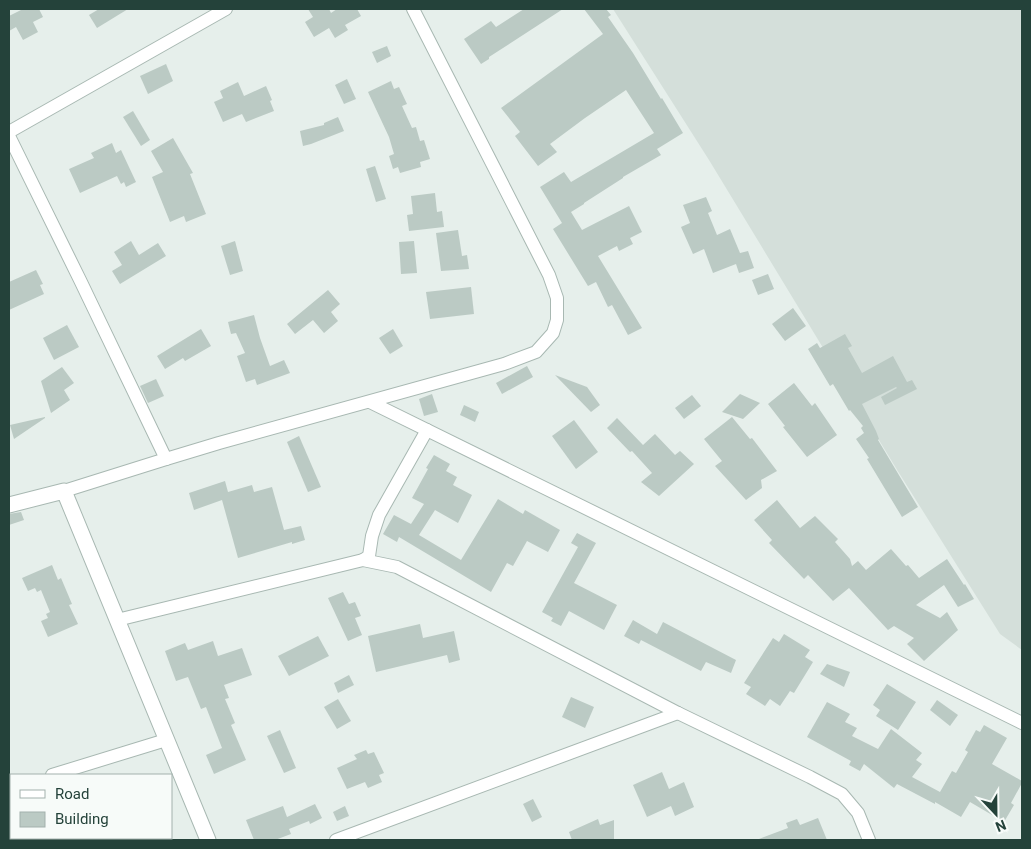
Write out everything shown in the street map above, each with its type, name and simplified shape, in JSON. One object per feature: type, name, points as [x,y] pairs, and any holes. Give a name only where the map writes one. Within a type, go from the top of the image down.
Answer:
[{"type":"street","points":[[9,132],[226,9]]},
{"type":"street","points":[[9,505],[64,491],[166,459],[504,364],[536,352],[553,333],[556,320],[557,298],[549,275],[413,9]]},
{"type":"street","points":[[9,136],[166,459]]},
{"type":"street","points":[[370,402],[1022,723]]},
{"type":"street","points":[[117,620],[363,560],[369,556],[372,536],[379,515],[426,430]]},
{"type":"street","points":[[64,491],[208,840]]},
{"type":"street","points":[[363,560],[397,567],[678,714],[842,794],[858,813],[869,840]]},
{"type":"street","points":[[336,840],[678,714]]},
{"type":"street","points":[[55,774],[166,740]]},
{"type":"shaded area","points":[[613,9],[1022,9],[1022,650],[1000,634],[899,473],[709,160]]},
{"type":"building","points":[[23,9],[39,9],[43,17],[33,22],[38,32],[23,40],[16,27],[9,31],[9,16]]},
{"type":"building","points":[[99,9],[128,9],[97,28],[89,15]]},
{"type":"building","points":[[308,9],[329,9],[331,13],[337,9],[357,9],[361,16],[345,25],[348,30],[335,38],[329,28],[314,37],[305,22],[313,17]]},
{"type":"building","points":[[524,9],[563,9],[481,64],[464,39],[491,21],[496,27]]},
{"type":"building","points":[[584,9],[606,9],[611,15],[608,17],[683,133],[657,149],[661,155],[623,177],[571,212],[582,230],[629,206],[642,232],[630,238],[633,244],[619,251],[617,246],[598,256],[642,328],[628,335],[612,305],[608,307],[596,282],[588,286],[553,229],[562,223],[540,187],[564,172],[571,182],[654,133],[626,90],[550,144],[557,152],[538,166],[515,136],[520,132],[501,108],[603,34]]},
{"type":"building","points":[[387,46],[391,56],[377,63],[372,52]]},
{"type":"building","points":[[166,64],[173,81],[148,94],[140,76]]},
{"type":"building","points":[[347,79],[356,99],[344,104],[335,85]]},
{"type":"building","points":[[391,81],[394,89],[399,87],[407,104],[402,106],[412,128],[416,127],[420,141],[424,140],[430,159],[420,162],[421,167],[400,173],[398,167],[393,169],[389,156],[394,154],[389,137],[368,92]]},
{"type":"building","points":[[238,82],[244,96],[266,86],[274,111],[246,122],[242,114],[223,122],[214,102],[223,98],[220,91]]},
{"type":"building","points":[[133,111],[150,140],[141,146],[123,117]]},
{"type":"building","points":[[338,117],[344,131],[303,146],[300,131],[324,125],[324,123]]},
{"type":"building","points":[[173,138],[193,173],[190,174],[206,214],[186,222],[184,216],[170,222],[152,177],[163,172],[151,151]]},
{"type":"building","points":[[112,143],[116,153],[121,150],[136,182],[126,187],[124,182],[121,184],[117,176],[80,193],[69,169],[94,158],[91,153]]},
{"type":"building","points":[[375,166],[386,199],[376,202],[366,169]]},
{"type":"building","points":[[435,193],[437,212],[442,211],[444,227],[409,231],[407,215],[413,214],[411,196]]},
{"type":"building","points":[[706,197],[712,211],[708,213],[717,235],[730,229],[740,253],[748,251],[754,268],[739,273],[736,264],[713,273],[704,249],[693,254],[681,227],[690,223],[683,205]]},
{"type":"building","points":[[458,230],[462,256],[467,255],[469,269],[441,271],[436,233]]},
{"type":"building","points":[[131,241],[139,255],[158,243],[166,256],[120,284],[112,271],[122,265],[114,252]]},
{"type":"building","points":[[235,241],[243,271],[230,275],[221,246]]},
{"type":"building","points":[[414,241],[417,273],[401,274],[399,242]]},
{"type":"building","points":[[36,270],[43,284],[40,285],[44,294],[9,310],[9,282]]},
{"type":"building","points":[[768,274],[774,289],[758,295],[752,280]]},
{"type":"building","points":[[471,287],[474,314],[430,319],[426,292]]},
{"type":"building","points":[[328,290],[340,304],[331,312],[338,321],[324,333],[313,320],[295,334],[287,324]]},
{"type":"building","points":[[793,308],[806,326],[785,341],[772,324]]},
{"type":"building","points":[[254,315],[270,366],[284,360],[290,373],[257,385],[255,379],[246,382],[237,356],[245,353],[236,333],[231,334],[228,322]]},
{"type":"building","points":[[67,325],[79,347],[54,360],[43,338]]},
{"type":"building","points":[[201,329],[211,346],[185,361],[183,358],[165,369],[157,356]]},
{"type":"building","points":[[393,329],[403,346],[390,354],[379,338]]},
{"type":"building","points":[[845,334],[852,346],[848,348],[862,373],[893,356],[907,382],[912,380],[917,389],[885,405],[881,397],[896,387],[862,404],[876,431],[878,440],[918,507],[902,517],[867,459],[869,458],[856,439],[864,433],[861,428],[863,426],[849,411],[833,384],[830,386],[808,349],[817,343],[820,348]]},
{"type":"building","points":[[527,366],[533,377],[502,394],[496,383]]},
{"type":"building","points":[[62,367],[74,383],[64,390],[70,400],[51,413],[41,381]]},
{"type":"building","points":[[555,375],[587,387],[600,405],[591,412]]},
{"type":"building","points":[[156,379],[164,396],[148,403],[140,386]]},
{"type":"building","points":[[794,383],[812,406],[815,403],[837,435],[807,457],[783,427],[785,426],[768,404]]},
{"type":"building","points":[[432,394],[438,412],[424,416],[419,399]]},
{"type":"building","points":[[740,394],[760,403],[743,419],[722,412]]},
{"type":"building","points":[[692,395],[701,406],[684,419],[675,408]]},
{"type":"building","points":[[464,405],[479,412],[475,422],[460,415]]},
{"type":"building","points":[[732,417],[750,439],[752,438],[777,471],[761,480],[762,488],[746,500],[715,466],[722,461],[704,439]]},
{"type":"building","points":[[45,418],[14,439],[10,425]]},
{"type":"building","points":[[617,418],[643,445],[655,434],[675,455],[680,451],[694,464],[659,496],[641,482],[652,473],[607,428]]},
{"type":"building","points":[[574,420],[598,452],[576,469],[552,436]]},
{"type":"building","points":[[299,436],[321,487],[308,492],[287,442]]},
{"type":"building","points":[[434,455],[450,464],[446,471],[457,477],[453,485],[472,495],[458,523],[435,510],[419,535],[461,560],[498,499],[523,514],[525,510],[560,530],[548,552],[527,541],[513,566],[507,563],[491,592],[399,537],[397,542],[383,534],[394,515],[411,524],[424,504],[412,498]]},
{"type":"building","points":[[225,481],[228,492],[252,485],[254,492],[272,487],[284,530],[301,526],[305,540],[238,558],[222,500],[194,510],[189,493]]},
{"type":"building","points":[[777,500],[800,528],[815,516],[838,539],[835,542],[850,559],[852,566],[858,561],[866,570],[891,549],[919,578],[947,559],[974,599],[958,607],[944,585],[916,605],[940,618],[947,612],[958,630],[924,661],[907,644],[914,638],[894,626],[888,630],[849,588],[833,601],[808,575],[804,579],[769,543],[772,540],[754,520]]},
{"type":"building","points":[[21,512],[24,520],[9,525],[9,514]]},
{"type":"building","points":[[577,533],[596,543],[574,583],[617,605],[604,630],[569,611],[561,626],[551,621],[553,618],[542,612],[578,547],[571,543]]},
{"type":"building","points":[[52,565],[58,580],[61,578],[72,604],[69,605],[78,624],[48,637],[41,621],[48,618],[46,614],[50,612],[41,590],[37,592],[35,588],[28,591],[22,578]]},
{"type":"building","points":[[343,592],[349,604],[355,602],[361,616],[355,618],[362,635],[348,641],[328,598]]},
{"type":"building","points":[[633,620],[657,634],[663,622],[736,660],[731,673],[706,662],[701,671],[641,640],[639,644],[624,636]]},
{"type":"building","points":[[420,624],[423,638],[454,631],[460,660],[449,663],[447,655],[376,672],[368,636]]},
{"type":"building","points":[[784,634],[810,650],[805,657],[813,662],[794,693],[790,691],[780,706],[770,699],[765,706],[746,694],[751,687],[744,683],[773,638],[779,642]]},
{"type":"building","points":[[318,636],[329,656],[289,676],[278,656]]},
{"type":"building","points":[[213,641],[218,656],[242,648],[252,675],[224,685],[229,698],[225,699],[235,723],[231,725],[246,760],[214,774],[206,755],[222,748],[206,707],[201,709],[188,677],[176,681],[165,651],[185,643],[188,650]]},
{"type":"building","points":[[827,664],[850,672],[844,687],[820,674]]},
{"type":"building","points":[[349,675],[354,685],[338,693],[334,683]]},
{"type":"building","points":[[887,684],[916,702],[898,730],[876,716],[880,710],[873,705]]},
{"type":"building","points":[[571,697],[594,707],[585,728],[562,717]]},
{"type":"building","points":[[338,699],[351,721],[337,729],[324,707]]},
{"type":"building","points":[[937,700],[958,715],[950,726],[930,710]]},
{"type":"building","points":[[827,702],[850,714],[845,722],[857,728],[852,736],[878,749],[891,729],[922,753],[916,760],[922,764],[912,777],[940,792],[952,771],[956,773],[968,752],[965,750],[976,730],[980,732],[984,725],[1007,738],[992,764],[1022,781],[1022,783],[1011,803],[1014,805],[1004,822],[970,802],[961,817],[897,784],[894,788],[864,764],[860,771],[849,765],[851,761],[807,737]]},
{"type":"building","points":[[280,730],[296,768],[284,773],[267,736]]},
{"type":"building","points":[[366,750],[368,754],[374,752],[384,773],[379,775],[382,782],[368,788],[365,782],[347,789],[337,768],[357,759],[354,755]]},
{"type":"building","points":[[662,772],[669,789],[684,782],[694,807],[675,816],[671,806],[647,817],[633,785]]},
{"type":"building","points":[[533,799],[542,817],[532,822],[523,804]]},
{"type":"building","points":[[315,804],[322,818],[310,824],[309,821],[289,829],[291,834],[275,840],[254,840],[246,820],[283,806],[287,817]]},
{"type":"building","points":[[345,806],[349,816],[337,821],[333,812]]},
{"type":"building","points":[[818,818],[827,840],[759,840],[788,828],[786,823],[797,819],[800,825]]},
{"type":"building","points":[[598,819],[600,825],[614,820],[614,840],[572,840],[569,832]]}]
